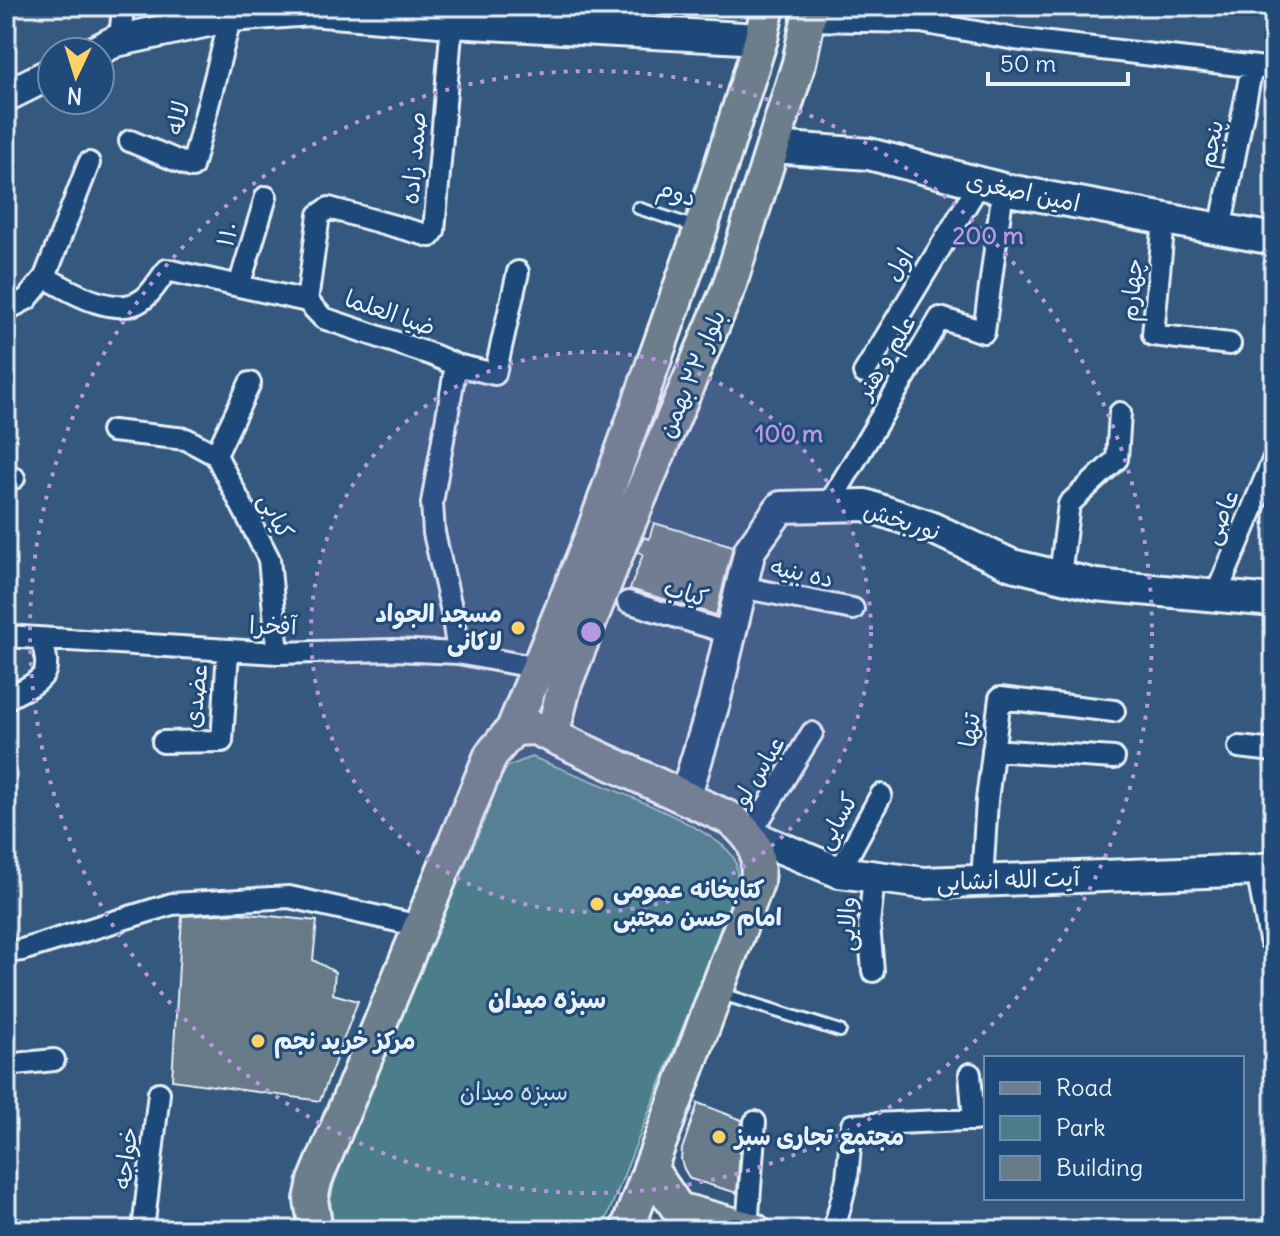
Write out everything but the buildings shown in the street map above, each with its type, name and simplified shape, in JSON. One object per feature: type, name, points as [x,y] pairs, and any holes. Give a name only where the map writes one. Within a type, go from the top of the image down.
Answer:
[{"type":"main road","name":"بلوار ۲۲ بهمن","points":[[513,729],[592,535],[640,401],[701,228],[761,39],[768,6]]},
{"type":"main road","name":"بلوار ۲۲ بهمن","points":[[552,735],[560,698],[729,287],[799,63],[809,13]]},
{"type":"main road","points":[[640,401],[674,415]]},
{"type":"main road","points":[[534,678],[530,700],[539,709],[552,708],[560,698]]},
{"type":"main road","points":[[310,1228],[315,1181],[491,755],[513,729],[535,728],[731,819],[750,835],[759,858],[757,883],[627,1230]]},
{"type":"main road","points":[[650,1168],[671,1220]]},
{"type":"main road","points":[[653,1230],[647,1222],[649,1206],[653,1202],[671,1220]]},
{"type":"main road","points":[[671,1220],[678,1209],[751,1229]]},
{"type":"street","points":[[111,36],[123,6]]},
{"type":"street","points":[[116,44],[231,16],[310,10],[452,22],[761,39]]},
{"type":"street","points":[[809,13],[921,22],[1015,39],[1274,69]]},
{"type":"street","name":"لاله","points":[[130,141],[192,167],[231,16]]},
{"type":"street","name":"صمد زاده","points":[[307,301],[319,215],[323,210],[329,208],[430,236],[434,231],[452,22]]},
{"type":"street","name":"پنجم","points":[[1220,230],[1252,67]]},
{"type":"street","points":[[9,92],[36,80]]},
{"type":"street","name":"امین اصغری","points":[[773,147],[869,154],[991,186],[1274,239]]},
{"type":"street","points":[[6,310],[27,299],[45,277],[89,163]]},
{"type":"street","name":"علم و هنر","points":[[829,504],[940,318],[984,332],[991,186]]},
{"type":"street","name":"اول","points":[[864,373],[991,186]]},
{"type":"street","name":"۱۱۰","points":[[239,286],[266,197]]},
{"type":"street","name":"چهارم","points":[[1164,220],[1153,335],[1230,344]]},
{"type":"street","name":"ضیا العلما","points":[[45,277],[85,299],[126,305],[142,300],[167,270],[307,301],[323,318],[456,365],[432,503],[434,533],[458,653]]},
{"type":"street","points":[[456,365],[495,374],[518,272]]},
{"type":"street","points":[[112,431],[186,439],[216,455],[250,383]]},
{"type":"street","points":[[1060,576],[1069,504],[1117,459],[1120,413]]},
{"type":"street","name":"کیابی","points":[[216,455],[269,559],[278,653]]},
{"type":"street","name":"عاصی","points":[[1216,595],[1274,458]]},
{"type":"street","name":"نوربخش","points":[[685,797],[714,703],[750,550],[781,507],[865,505],[930,527],[1012,565],[1096,585],[1274,601]]},
{"type":"street","name":"ده بنیه","points":[[741,587],[853,609]]},
{"type":"street","name":"کیاب","points":[[628,602],[729,633]]},
{"type":"street","name":"آفخرا","points":[[6,636],[278,653],[394,650],[458,653],[534,678]]},
{"type":"street","points":[[6,699],[55,668],[41,639]]},
{"type":"street","name":"عضدی","points":[[163,742],[222,741],[228,651]]},
{"type":"street","name":"تنها","points":[[982,881],[987,800],[1000,698],[1114,711]]},
{"type":"street","name":"عباس لو","points":[[750,835],[812,733]]},
{"type":"street","points":[[1239,747],[1274,751]]},
{"type":"street","points":[[993,750],[1114,758]]},
{"type":"street","name":"کسایی","points":[[839,872],[881,795]]},
{"type":"street","name":"آیت الله انشایی","points":[[750,835],[839,872],[924,883],[1266,868]]},
{"type":"street","points":[[1266,868],[1270,940],[1274,942]]},
{"type":"street","name":"والایی","points":[[873,971],[869,924],[874,877]]},
{"type":"street","points":[[6,952],[22,950],[172,904],[289,897],[420,926]]},
{"type":"street","points":[[6,1065],[54,1060]]},
{"type":"street","points":[[834,1230],[847,1179],[852,1125],[980,1119],[970,1074]]},
{"type":"street","name":"خواجه","points":[[143,1230],[159,1093]]},
{"type":"street","points":[[751,1229],[755,1122]]},
{"type":"street","points":[[6,1229],[16,1230]]},
{"type":"lane","name":"دوم","points":[[638,208],[701,228]]},
{"type":"lane","points":[[716,992],[840,1031]]},
{"type":"green space","name":"سبزه میدان","points":[[532,757],[642,802],[702,832],[724,846],[737,867],[737,891],[602,1230],[334,1230],[330,1201],[338,1167],[497,784],[508,766]]},
{"type":"place","name":"مسجد الجواد لاکانی","points":[[518,628]]},
{"type":"place","name":"کتابخانه عمومی امام حسن مجتبی","points":[[597,904]]},
{"type":"place","name":"مرکز خرید نجم","points":[[258,1041]]},
{"type":"place","name":"مجتمع تجاری سبز","points":[[719,1137]]},
{"type":"district","name":"سبزه میدان","points":[[547,999]]}]
